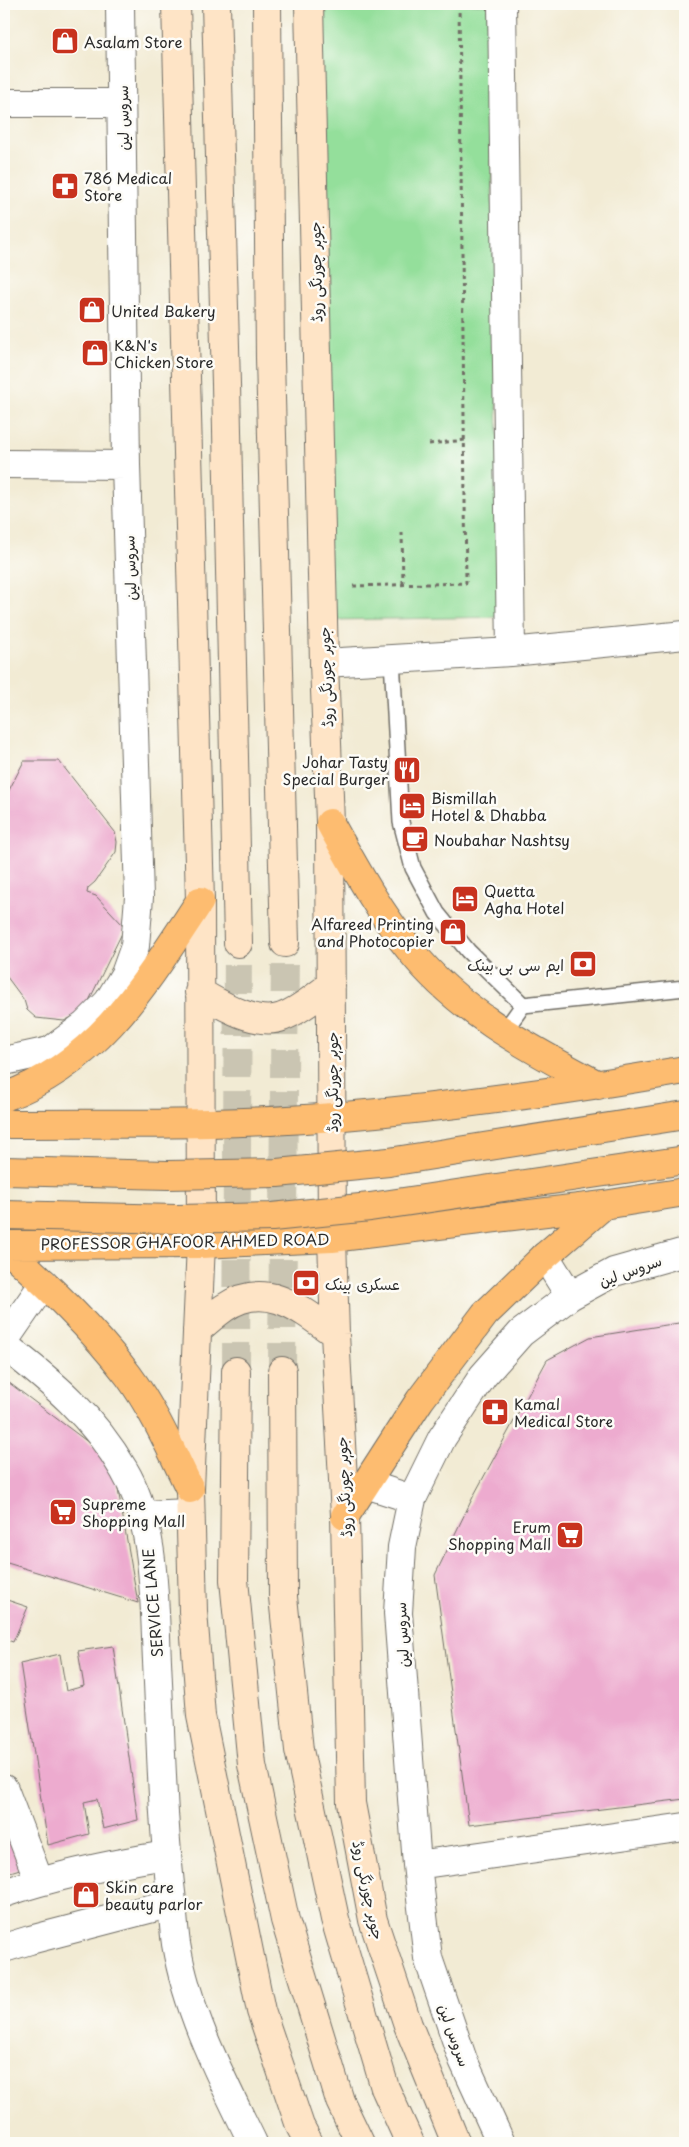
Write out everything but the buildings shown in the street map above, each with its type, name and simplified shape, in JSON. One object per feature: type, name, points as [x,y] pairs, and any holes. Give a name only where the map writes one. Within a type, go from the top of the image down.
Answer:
[{"type":"main road","points":[[176,4],[200,901],[201,1244],[190,1501],[193,1611],[201,1716],[261,2011],[300,2126],[308,2143]]},
{"type":"main road","points":[[216,4],[238,943]]},
{"type":"main road","points":[[267,4],[270,358],[285,943]]},
{"type":"main road","name":"جوہر چورنگی روڈ","points":[[309,4],[324,664],[330,823],[334,1334],[345,1516],[351,1803],[373,1920],[408,2025],[456,2143]]},
{"type":"main road","points":[[330,823],[370,895],[412,952],[452,993],[503,1032],[598,1085]]},
{"type":"main road","points":[[4,1097],[25,1089],[76,1058],[117,1019],[160,961],[200,901]]},
{"type":"main road","points":[[199,992],[228,1008],[253,1018],[281,1018],[302,1006],[331,985]]},
{"type":"main road","points":[[4,1124],[201,1122],[331,1117],[424,1108],[598,1085],[685,1070]]},
{"type":"main road","points":[[4,1171],[168,1175],[277,1173],[389,1162],[685,1115]]},
{"type":"main road","points":[[4,1215],[177,1219],[272,1217],[380,1205],[685,1160]]},
{"type":"main road","name":"PROFESSOR GHAFOOR AHMED ROAD","points":[[4,1246],[201,1244],[332,1238],[604,1205],[685,1192]]},
{"type":"main road","points":[[345,1516],[420,1400],[485,1314],[545,1256],[604,1205]]},
{"type":"main road","points":[[4,1246],[88,1328],[128,1376],[157,1421],[190,1501]]},
{"type":"main road","points":[[197,1330],[225,1307],[251,1296],[274,1297],[298,1308],[334,1334]]},
{"type":"main road","points":[[236,1371],[234,1580],[252,1765],[285,1920],[340,2101],[360,2143]]},
{"type":"main road","points":[[282,1372],[283,1597],[299,1750],[335,1919],[385,2088],[410,2143]]},
{"type":"street","name":"سروس لین","points":[[4,1061],[50,1051],[85,1025],[108,1002],[125,974],[135,946],[139,897],[126,465],[120,4]]},
{"type":"street","points":[[502,4],[511,652]]},
{"type":"street","points":[[4,103],[121,103]]},
{"type":"street","points":[[4,464],[126,465]]},
{"type":"street","points":[[324,664],[511,652],[685,635]]},
{"type":"street","points":[[135,946],[160,961]]},
{"type":"street","name":"سروس لین","points":[[501,2143],[463,2060],[428,1958],[417,1865],[398,1613],[402,1547],[412,1499],[442,1438],[483,1376],[521,1333],[570,1296],[614,1272],[685,1252]]},
{"type":"street","points":[[545,1256],[570,1296]]},
{"type":"street","points":[[4,1340],[44,1283]]},
{"type":"street","name":"SERVICE LANE","points":[[4,1345],[52,1382],[92,1423],[125,1471],[142,1514],[153,1570],[166,1855],[176,1944],[189,1998],[213,2061],[253,2143]]},
{"type":"street","points":[[366,1484],[412,1499]]},
{"type":"street","points":[[142,1514],[190,1501]]},
{"type":"street","points":[[4,1789],[39,1881]]},
{"type":"street","points":[[417,1865],[685,1827]]},
{"type":"street","points":[[4,1893],[39,1881],[107,1865],[166,1855]]},
{"type":"street","points":[[4,1948],[172,1903]]},
{"type":"lane","points":[[392,659],[401,822],[413,868],[437,912],[449,928],[468,951],[524,1004]]},
{"type":"lane","points":[[503,1032],[524,1004],[685,988]]},
{"type":"path","points":[[345,586],[466,583],[459,4]]},
{"type":"path","points":[[429,444],[465,440]]},
{"type":"path","points":[[402,532],[404,584]]},
{"type":"green space","points":[[314,4],[488,4],[502,617],[328,620]]},
{"type":"tunnel","points":[[236,1371],[238,943]]},
{"type":"tunnel","points":[[282,1371],[285,943]]},
{"type":"place","name":"Asalam Store","points":[[65,41]]},
{"type":"place","name":"786 Medical Store","points":[[65,186]]},
{"type":"place","name":"United Bakery","points":[[92,310]]},
{"type":"place","name":"K&N's Chicken Store","points":[[95,353]]},
{"type":"place","name":"Johar Tasty Special Burger","points":[[407,770]]},
{"type":"place","name":"Bismillah Hotel & Dhabba","points":[[412,806]]},
{"type":"place","name":"Noubahar Nashtsy","points":[[415,839]]},
{"type":"place","name":"Quetta Agha Hotel","points":[[465,899]]},
{"type":"place","name":"Alfareed Printing and Photocopier","points":[[453,932]]},
{"type":"place","name":"ایم سی بی بینک","points":[[583,964]]},
{"type":"place","name":"عسکری بینک","points":[[306,1283]]},
{"type":"place","name":"Kamal Medical Store","points":[[495,1412]]},
{"type":"place","name":"Supreme Shopping Mall","points":[[63,1512]]},
{"type":"place","name":"Erum Shopping Mall","points":[[570,1535]]},
{"type":"place","name":"Skin care beauty parlor","points":[[86,1895]]}]
